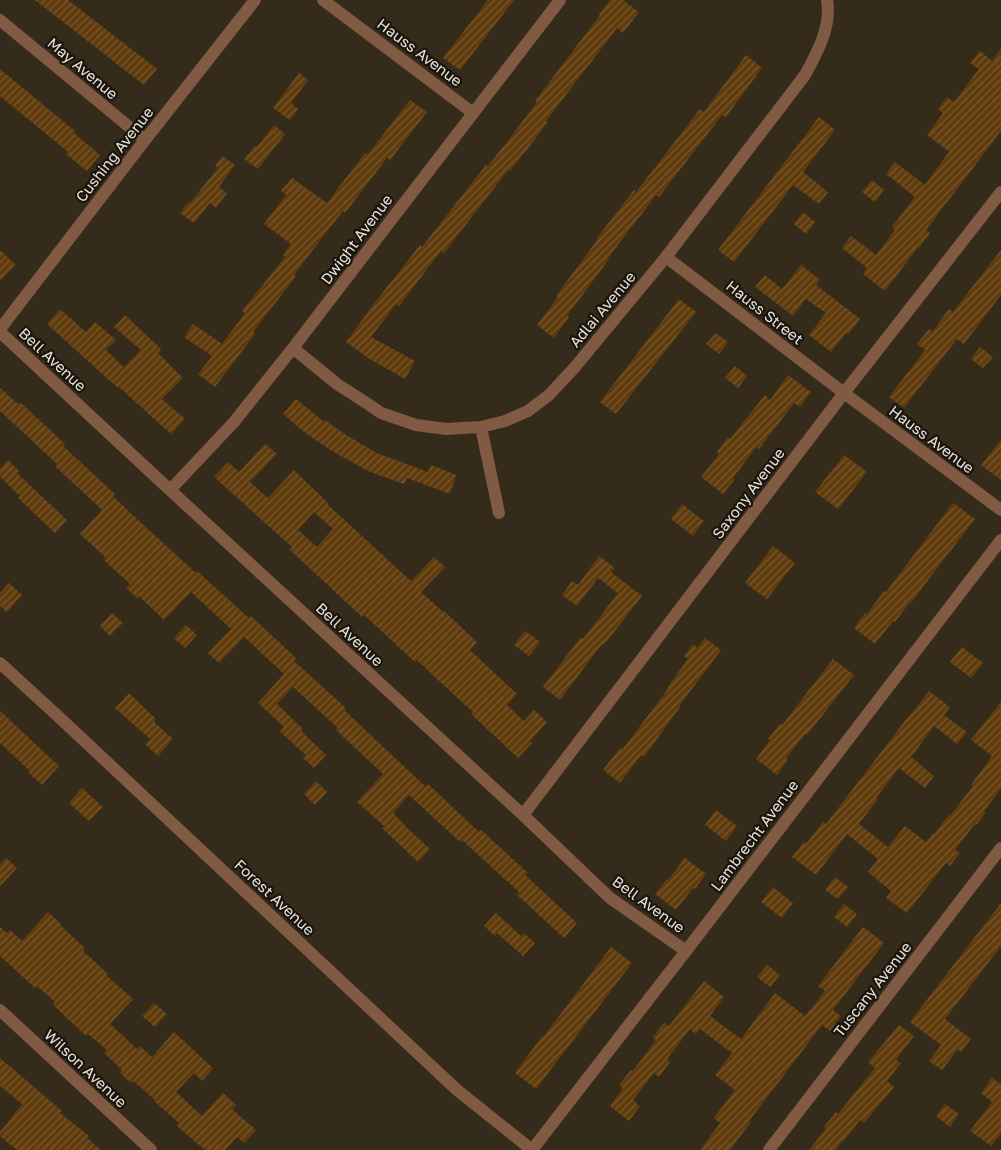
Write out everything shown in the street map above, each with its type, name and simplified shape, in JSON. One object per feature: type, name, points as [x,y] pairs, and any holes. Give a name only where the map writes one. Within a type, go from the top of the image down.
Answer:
[{"type":"street","name":"Cushing Avenue","points":[[0,331],[144,140],[255,0]]},
{"type":"street","name":"Hauss Avenue","points":[[323,0],[473,113]]},
{"type":"street","name":"Dwight Avenue","points":[[170,490],[234,422],[293,348],[560,0]]},
{"type":"street","name":"Adlai Avenue","points":[[293,348],[337,384],[381,413],[408,423],[446,429],[481,427],[506,421],[528,411],[549,395],[575,367],[666,256],[805,75],[822,41],[827,12],[826,0]]},
{"type":"street","name":"May Avenue","points":[[0,20],[144,140]]},
{"type":"street","name":"Saxony Avenue","points":[[523,815],[844,394],[1001,192]]},
{"type":"street","name":"Hauss Street","points":[[666,256],[844,394]]},
{"type":"street","name":"Bell Avenue","points":[[0,331],[523,815],[610,898],[686,951]]},
{"type":"street","name":"Hauss Avenue","points":[[844,394],[1001,510]]},
{"type":"street","points":[[481,427],[499,513]]},
{"type":"street","name":"Lambrecht Avenue","points":[[532,1150],[1001,540]]},
{"type":"street","name":"Forest Avenue","points":[[0,663],[457,1090],[532,1150]]},
{"type":"street","name":"Tuscany Avenue","points":[[769,1150],[1001,848]]},
{"type":"street","name":"Wilson Avenue","points":[[0,1010],[151,1150]]},
{"type":"building","points":[[35,0],[68,0],[157,69],[144,85]]},
{"type":"building","points":[[488,0],[514,0],[460,70],[443,58]]},
{"type":"building","points":[[610,0],[623,0],[639,12],[623,33],[617,28],[510,171],[508,170],[444,253],[441,251],[399,306],[396,304],[371,337],[415,361],[405,379],[368,358],[346,342],[420,245],[422,247],[486,165],[488,166],[510,138]]},
{"type":"building","points":[[1001,49],[1001,131],[926,230],[930,233],[885,291],[863,274],[867,268],[842,248],[851,236],[876,255],[895,230],[892,227],[915,197],[886,174],[895,162],[925,185],[949,152],[927,135],[943,113],[938,109],[947,97],[954,102],[979,69],[970,63],[980,51],[992,61]]},
{"type":"building","points":[[746,55],[762,68],[726,117],[722,115],[659,197],[656,195],[608,258],[567,316],[569,317],[554,338],[537,325],[558,297],[556,296],[634,190],[636,192],[700,109],[704,112]]},
{"type":"building","points":[[0,69],[75,131],[74,133],[100,155],[87,171],[66,154],[68,152],[0,96]]},
{"type":"building","points":[[299,73],[308,80],[291,103],[298,109],[290,120],[273,108]]},
{"type":"building","points":[[410,100],[427,112],[390,160],[387,158],[345,213],[343,211],[321,239],[294,275],[296,276],[253,332],[255,334],[215,387],[198,374],[212,356],[184,337],[193,324],[222,344],[245,313],[242,311],[285,257],[283,255],[291,244],[264,224],[286,195],[281,191],[292,178],[327,203],[365,153],[368,154]]},
{"type":"building","points":[[819,117],[835,130],[803,172],[828,192],[819,204],[793,185],[734,262],[718,250]]},
{"type":"building","points":[[274,125],[285,134],[258,169],[244,159],[255,146],[257,147]]},
{"type":"building","points":[[222,156],[235,165],[219,187],[227,193],[216,208],[210,203],[194,223],[180,213],[218,168],[215,166]]},
{"type":"building","points":[[872,180],[884,190],[875,202],[862,192]]},
{"type":"building","points":[[803,212],[815,222],[806,234],[794,224]]},
{"type":"building","points":[[0,250],[16,265],[0,281]]},
{"type":"building","points":[[1001,250],[1001,295],[964,344],[957,339],[904,408],[889,397],[925,350],[917,344],[929,329],[932,332],[949,309],[953,312]]},
{"type":"building","points":[[801,265],[820,280],[816,285],[860,319],[848,335],[846,333],[831,352],[809,335],[826,313],[806,299],[793,316],[755,287],[765,275],[782,289]]},
{"type":"building","points":[[679,299],[696,312],[616,414],[600,402]]},
{"type":"building","points":[[60,309],[86,332],[95,322],[116,340],[106,350],[124,367],[141,350],[114,327],[125,315],[161,349],[158,353],[183,378],[162,399],[185,419],[171,434],[47,324]]},
{"type":"building","points":[[716,333],[728,342],[719,354],[706,344]]},
{"type":"building","points":[[980,347],[993,357],[983,368],[971,359]]},
{"type":"building","points":[[735,366],[747,376],[738,388],[725,378]]},
{"type":"building","points":[[788,375],[811,392],[800,407],[794,403],[759,449],[756,447],[723,494],[701,477],[719,454],[717,452],[728,437],[730,439],[765,395],[770,400]]},
{"type":"building","points":[[0,388],[18,404],[20,402],[65,444],[63,446],[115,494],[113,496],[196,573],[197,571],[249,618],[251,616],[296,658],[294,661],[346,708],[344,710],[426,787],[428,784],[479,832],[481,830],[528,873],[525,875],[577,923],[564,938],[517,895],[519,892],[462,840],[460,842],[409,795],[393,813],[430,849],[418,862],[382,828],[384,826],[357,802],[383,774],[336,730],[338,728],[293,687],[277,704],[326,755],[314,768],[303,758],[306,755],[280,732],[284,727],[258,703],[284,674],[244,637],[219,663],[208,653],[231,629],[191,592],[164,620],[139,596],[137,598],[126,588],[130,584],[80,534],[102,510],[55,466],[57,464],[0,411]]},
{"type":"building","points":[[296,399],[324,422],[325,420],[377,453],[428,472],[431,465],[456,475],[450,494],[407,478],[404,484],[368,471],[332,451],[304,432],[283,414]]},
{"type":"building","points":[[1001,440],[1001,480],[981,465]]},
{"type":"building","points":[[265,444],[277,454],[250,482],[268,498],[294,470],[328,505],[411,581],[434,557],[445,567],[421,592],[477,642],[470,650],[517,694],[507,705],[524,721],[534,710],[547,722],[518,758],[471,714],[473,712],[417,660],[415,662],[364,615],[362,617],[290,550],[292,547],[214,477],[228,462],[239,472]],"holes":[[[314,512],[333,529],[317,547],[298,530]]]},
{"type":"building","points":[[844,455],[867,472],[838,509],[815,492]]},
{"type":"building","points":[[8,460],[19,471],[17,473],[67,520],[55,533],[18,498],[20,496],[0,477],[0,469]]},
{"type":"building","points":[[953,503],[975,519],[911,603],[895,622],[893,621],[875,644],[854,628],[884,591],[886,592]]},
{"type":"building","points":[[682,504],[704,521],[693,536],[671,519]]},
{"type":"building","points":[[773,546],[795,563],[767,599],[745,583]]},
{"type":"building","points":[[599,556],[615,568],[611,572],[642,596],[604,645],[602,644],[560,700],[543,687],[618,593],[598,578],[577,606],[562,595],[572,581],[578,585]]},
{"type":"building","points":[[9,583],[22,595],[7,612],[0,606],[0,593]]},
{"type":"building","points":[[112,613],[123,623],[110,636],[100,626]]},
{"type":"building","points":[[186,625],[197,635],[185,648],[174,638]]},
{"type":"building","points":[[525,631],[540,642],[529,656],[514,645]]},
{"type":"building","points":[[705,638],[721,650],[644,757],[641,755],[620,783],[603,770],[620,748],[622,750],[668,689],[688,659],[684,656],[693,644],[697,648]]},
{"type":"building","points":[[962,647],[983,663],[971,678],[950,662]]},
{"type":"building","points":[[833,659],[854,675],[807,735],[805,734],[786,758],[788,760],[777,775],[756,759],[770,740],[768,739],[780,724],[782,725]]},
{"type":"building","points":[[929,691],[950,707],[944,715],[967,732],[957,744],[934,726],[911,757],[934,776],[925,788],[899,768],[859,824],[888,847],[905,826],[926,842],[950,816],[973,786],[971,785],[992,756],[971,740],[1001,702],[1001,788],[984,811],[986,812],[955,850],[960,853],[950,866],[946,863],[907,913],[886,898],[891,891],[868,872],[878,859],[847,834],[816,875],[792,857],[804,842],[806,844],[823,822],[826,824]]},
{"type":"building","points":[[129,693],[156,719],[154,722],[173,739],[158,756],[145,744],[150,739],[115,708]]},
{"type":"building","points":[[0,711],[59,766],[42,785],[0,743]]},
{"type":"building","points":[[316,781],[327,792],[315,805],[304,794]]},
{"type":"building","points":[[82,788],[103,807],[89,821],[69,803]]},
{"type":"building","points":[[716,810],[737,826],[726,841],[705,825]]},
{"type":"building","points":[[6,858],[17,868],[0,886],[0,864]]},
{"type":"building","points":[[685,858],[706,874],[676,910],[655,894]]},
{"type":"building","points":[[835,877],[848,887],[838,899],[825,890]]},
{"type":"building","points":[[773,887],[793,903],[782,918],[761,902]]},
{"type":"building","points":[[1001,903],[1001,946],[945,1019],[971,1039],[961,1052],[958,1049],[942,1070],[929,1061],[941,1045],[910,1022]]},
{"type":"building","points":[[844,904],[857,914],[847,927],[834,917]]},
{"type":"building","points":[[48,912],[85,948],[83,951],[108,974],[107,976],[133,999],[110,1024],[137,1049],[140,1046],[152,1057],[174,1032],[213,1068],[202,1081],[194,1073],[176,1092],[202,1116],[223,1093],[236,1105],[232,1109],[256,1130],[244,1143],[237,1137],[225,1150],[205,1150],[177,1126],[179,1123],[155,1100],[133,1081],[131,1083],[120,1073],[122,1071],[120,1068],[104,1053],[107,1050],[88,1034],[86,1036],[53,1005],[55,1002],[37,986],[35,988],[0,956],[0,927],[7,933],[10,930],[22,941]]},
{"type":"building","points":[[496,913],[521,936],[524,933],[535,943],[523,956],[497,933],[495,936],[484,926]]},
{"type":"building","points":[[863,927],[884,943],[833,1010],[841,1016],[830,1031],[822,1025],[749,1121],[751,1122],[730,1150],[700,1150],[720,1123],[714,1118],[735,1090],[715,1075],[732,1053],[700,1029],[696,1034],[690,1029],[667,1059],[670,1062],[659,1077],[654,1073],[633,1100],[640,1106],[629,1121],[610,1106],[623,1088],[619,1085],[631,1070],[633,1071],[656,1040],[652,1038],[664,1023],[669,1026],[704,981],[724,997],[710,1016],[741,1039],[775,993],[805,1016],[825,991],[818,986]]},
{"type":"building","points":[[611,947],[632,963],[536,1089],[515,1073]]},
{"type":"building","points":[[767,965],[780,975],[770,987],[757,977]]},
{"type":"building","points":[[154,1003],[167,1014],[155,1027],[142,1016]]},
{"type":"building","points":[[899,1025],[914,1036],[896,1060],[901,1063],[887,1081],[894,1087],[864,1123],[860,1120],[836,1150],[809,1150],[826,1129],[824,1127],[836,1112],[838,1114],[875,1068],[868,1062]]},
{"type":"building","points":[[0,1058],[62,1111],[60,1113],[89,1136],[87,1138],[101,1150],[17,1150],[0,1136],[0,1132],[22,1104],[0,1086]]},
{"type":"building","points":[[992,1078],[1001,1084],[1001,1134],[991,1146],[970,1131],[992,1102],[981,1093]]},
{"type":"building","points":[[945,1104],[959,1114],[950,1127],[936,1116]]}]
